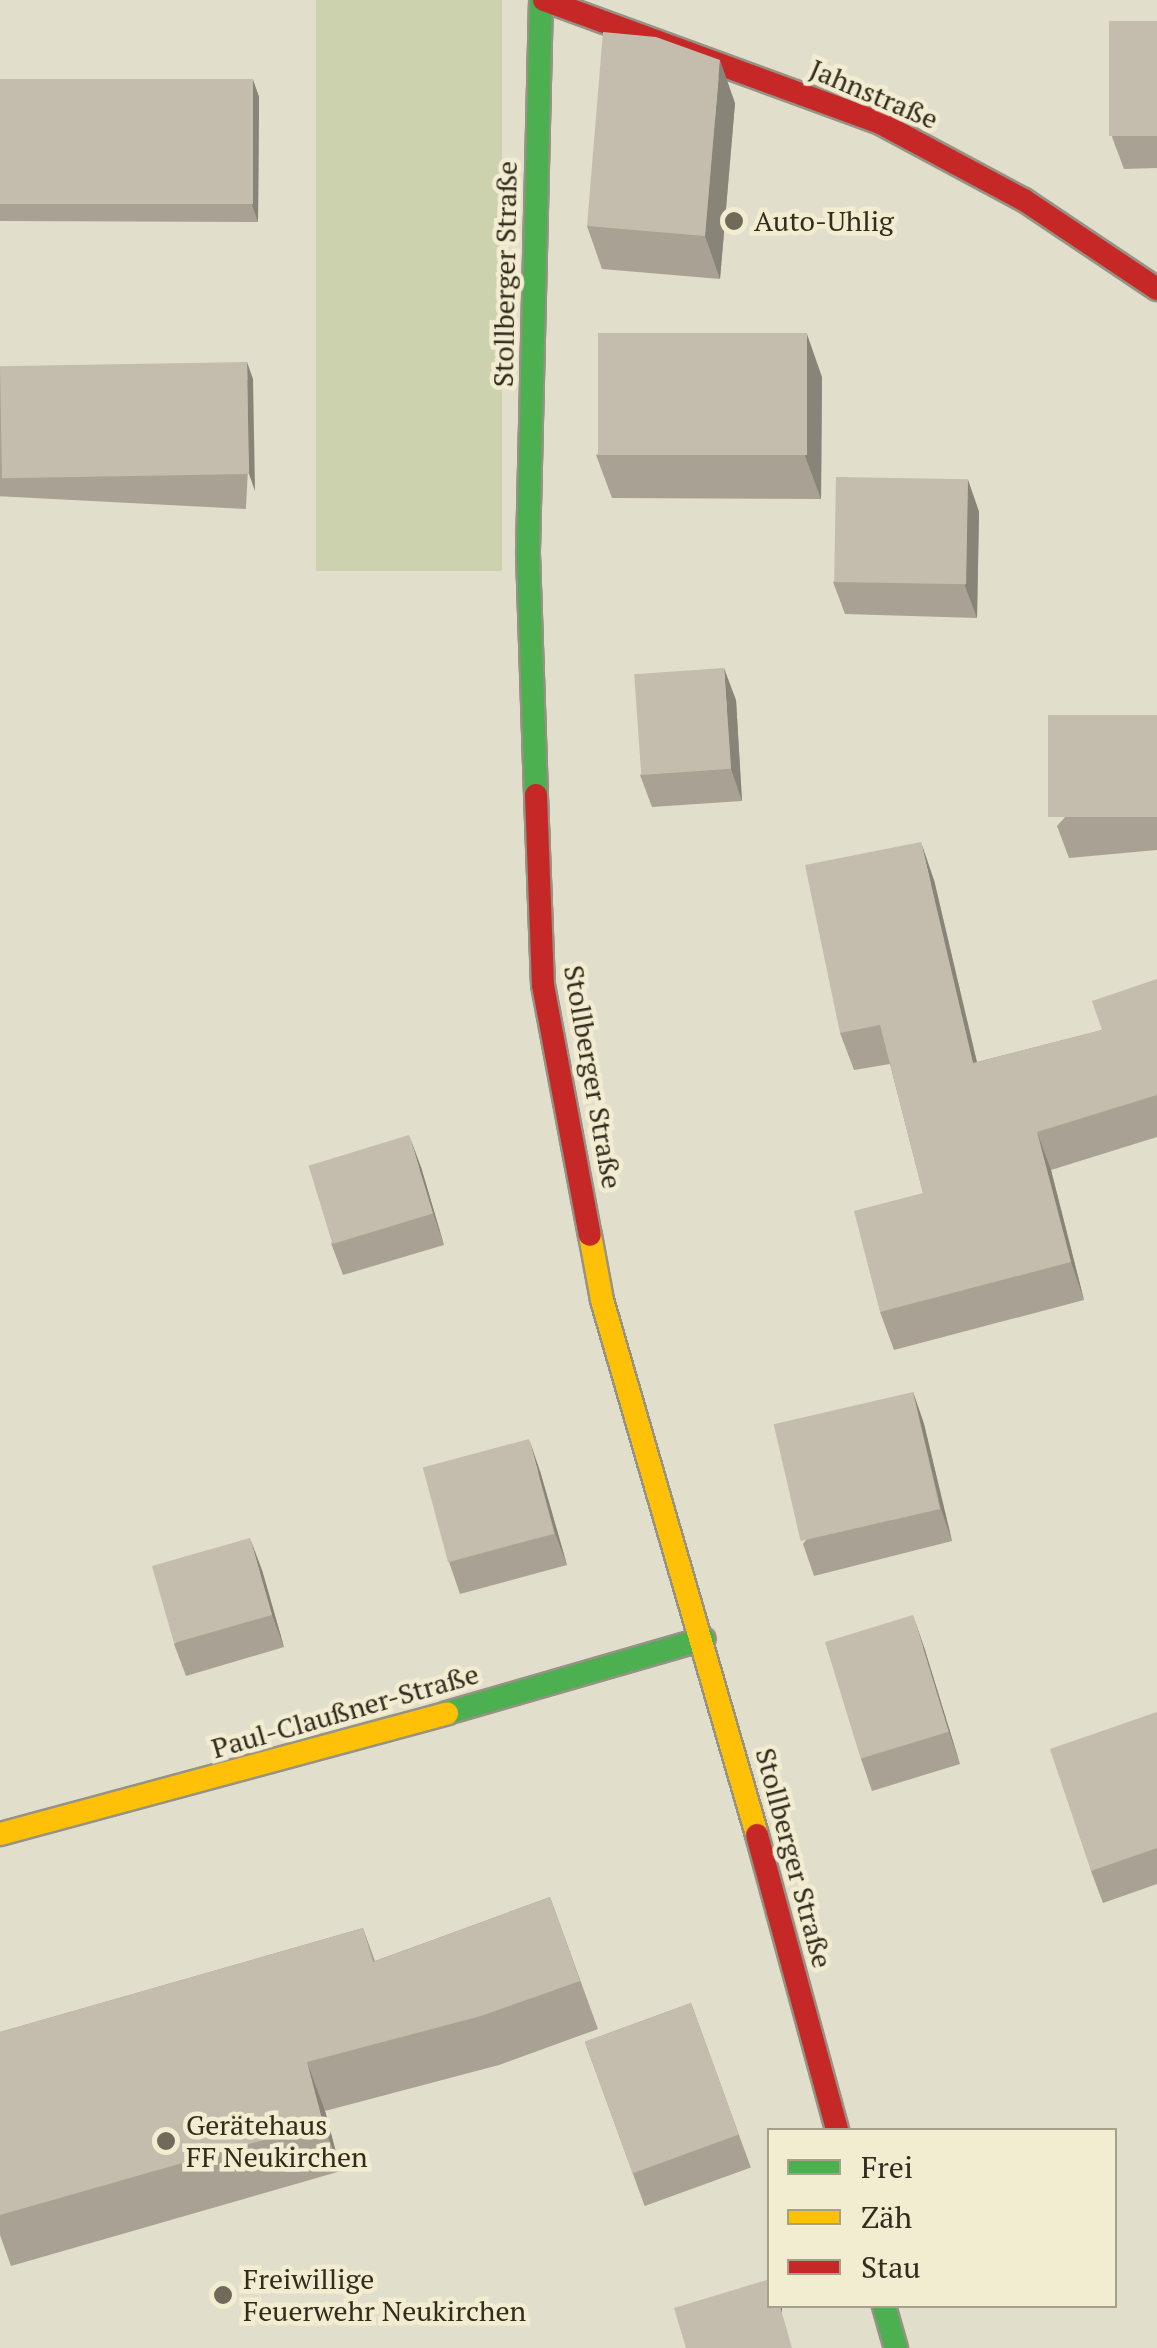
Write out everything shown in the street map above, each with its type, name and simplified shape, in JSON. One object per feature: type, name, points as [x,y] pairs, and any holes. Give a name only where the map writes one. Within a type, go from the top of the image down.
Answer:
[{"type":"main road","name":"Jahnstraße","points":[[543,0],[882,124],[1024,200],[1157,290]]},
{"type":"main road","name":"Stollberger Straße","points":[[543,0],[528,551],[543,985],[602,1300],[704,1639],[836,2128]]},
{"type":"main road","name":"Paul-Claußner-Straße","points":[[0,1834],[237,1774],[704,1639]]},
{"type":"main road","points":[[885,2308],[896,2348]]},
{"type":"green space","points":[[316,0],[502,0],[502,571],[316,571]]},
{"type":"building","points":[[1109,21],[1157,21],[1157,136],[1109,136]]},
{"type":"building","points":[[603,32],[656,37],[720,60],[705,236],[587,226]]},
{"type":"building","points":[[0,79],[253,79],[253,204],[0,204]]},
{"type":"building","points":[[598,333],[807,333],[807,455],[598,455]]},
{"type":"building","points":[[247,362],[249,474],[2,478],[0,366]]},
{"type":"building","points":[[836,477],[968,479],[966,584],[834,582]]},
{"type":"building","points":[[724,668],[731,769],[641,775],[634,674]]},
{"type":"building","points":[[1048,715],[1157,715],[1157,817],[1048,817]]},
{"type":"building","points":[[921,842],[973,1063],[1102,1030],[1092,1001],[1157,979],[1157,1095],[1037,1132],[1071,1262],[880,1312],[854,1211],[923,1193],[880,1025],[840,1033],[805,865]]},
{"type":"building","points":[[409,1135],[433,1213],[333,1244],[309,1166]]},
{"type":"building","points":[[913,1392],[940,1509],[801,1541],[774,1424]]},
{"type":"building","points":[[529,1439],[554,1534],[448,1562],[423,1467]]},
{"type":"building","points":[[250,1538],[272,1615],[174,1643],[152,1566]]},
{"type":"building","points":[[913,1615],[949,1732],[861,1759],[825,1642]]},
{"type":"building","points":[[1157,1712],[1157,1848],[1091,1871],[1050,1749]]},
{"type":"building","points":[[550,1897],[580,1981],[481,2016],[307,2062],[323,2123],[0,2215],[0,2032],[363,1928],[373,1962]]},
{"type":"building","points":[[691,2003],[739,2135],[633,2173],[585,2042]]},
{"type":"building","points":[[767,2280],[767,2308],[781,2308],[792,2348],[686,2348],[674,2308]]},
{"type":"traffic: fast","points":[[536,795],[528,551],[541,0]]},
{"type":"traffic: fast","points":[[447,1713],[704,1639]]},
{"type":"traffic: fast","points":[[885,2308],[896,2348]]},
{"type":"traffic: slow","points":[[590,1235],[602,1300],[757,1835]]},
{"type":"traffic: slow","points":[[0,1834],[447,1713]]},
{"type":"traffic: jam","points":[[544,0],[882,124],[1024,200],[1157,289]]},
{"type":"traffic: jam","points":[[536,795],[543,985],[590,1235]]},
{"type":"traffic: jam","points":[[757,1835],[836,2128]]},
{"type":"place","name":"Auto-Uhlig","points":[[734,221]]},
{"type":"place","name":"Gerätehaus FF Neukirchen","points":[[166,2141]]},
{"type":"place","name":"Freiwillige Feuerwehr Neukirchen","points":[[223,2295]]}]
